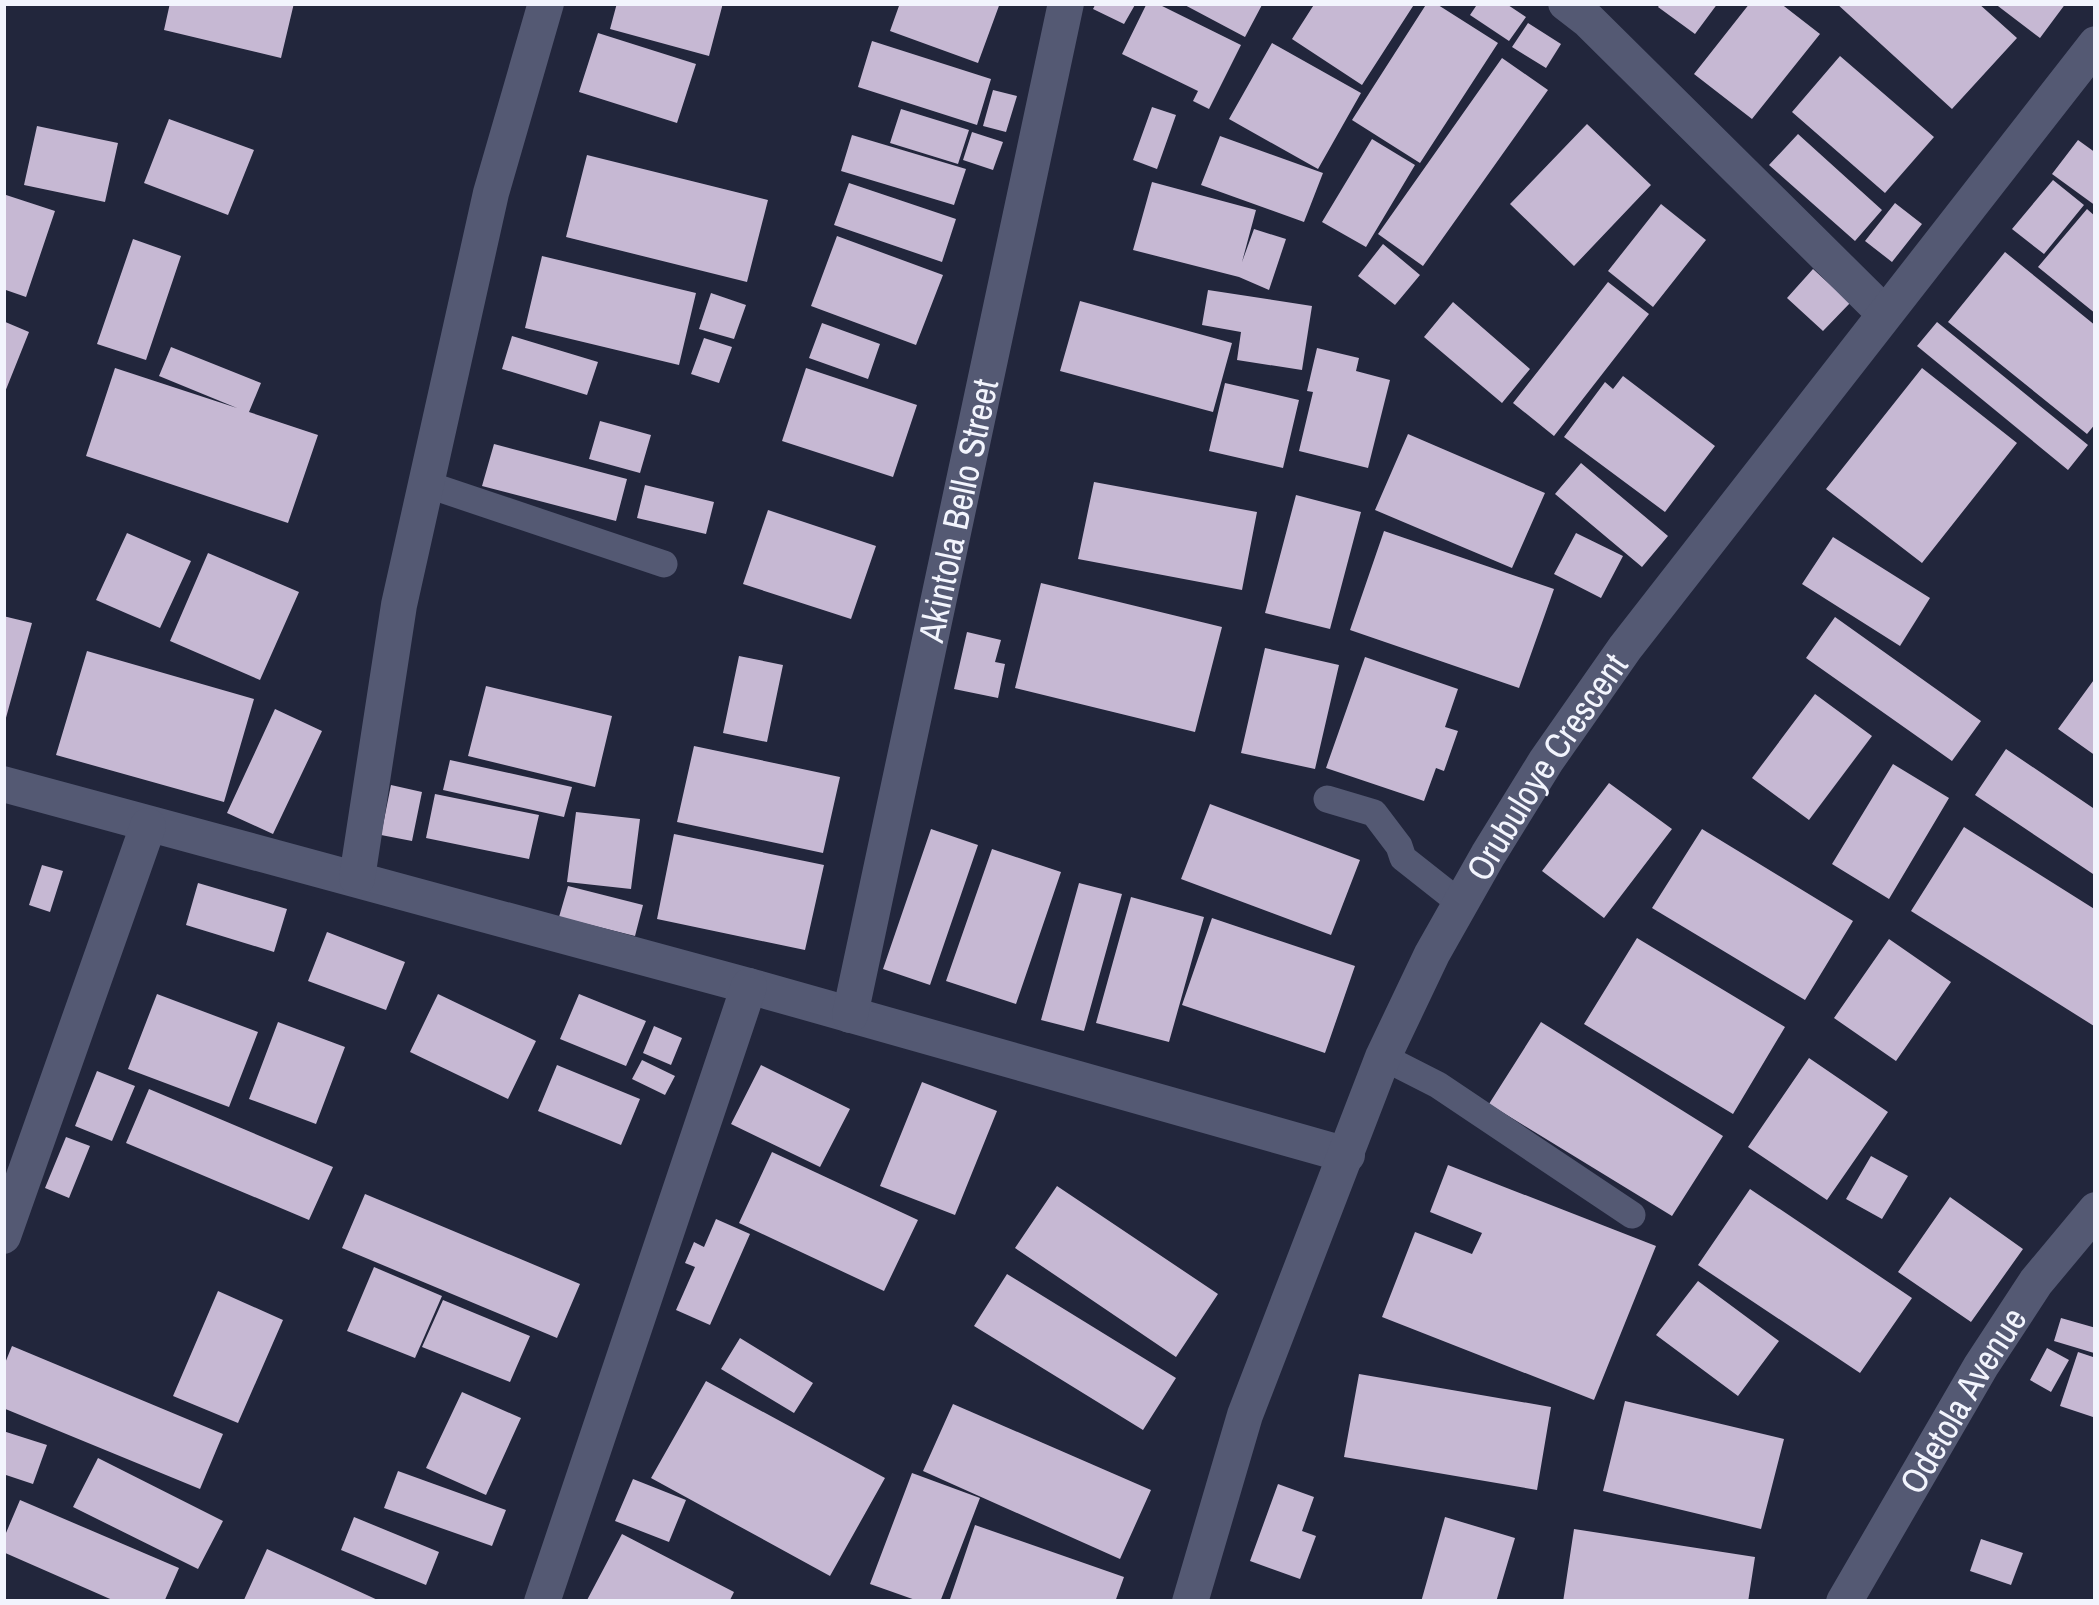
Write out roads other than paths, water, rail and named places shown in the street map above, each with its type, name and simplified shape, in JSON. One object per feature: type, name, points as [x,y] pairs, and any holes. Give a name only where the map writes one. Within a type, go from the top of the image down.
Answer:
[{"type":"street","points":[[356,878],[399,605],[491,193],[546,3]]},
{"type":"street","name":"Akintola Bello Street","points":[[850,1015],[1066,3]]},
{"type":"street","points":[[1566,3],[1884,313]]},
{"type":"street","name":"Orubuloye Crescent","points":[[1190,1602],[1245,1415],[1383,1057],[1460,903],[1546,761],[1625,648],[2096,44]]},
{"type":"street","points":[[3,784],[749,986],[1347,1155]]},
{"type":"street","points":[[3,1236],[148,826]]},
{"type":"street","points":[[542,1602],[749,986]]},
{"type":"street","name":"Odetola Avenue","points":[[1844,1602],[1981,1366],[2036,1282],[2096,1210]]},
{"type":"lane","points":[[426,484],[664,563]]},
{"type":"lane","points":[[1327,800],[1374,813],[1399,846],[1402,858],[1460,903]]},
{"type":"lane","points":[[1383,1057],[1438,1084],[1632,1215]]}]
